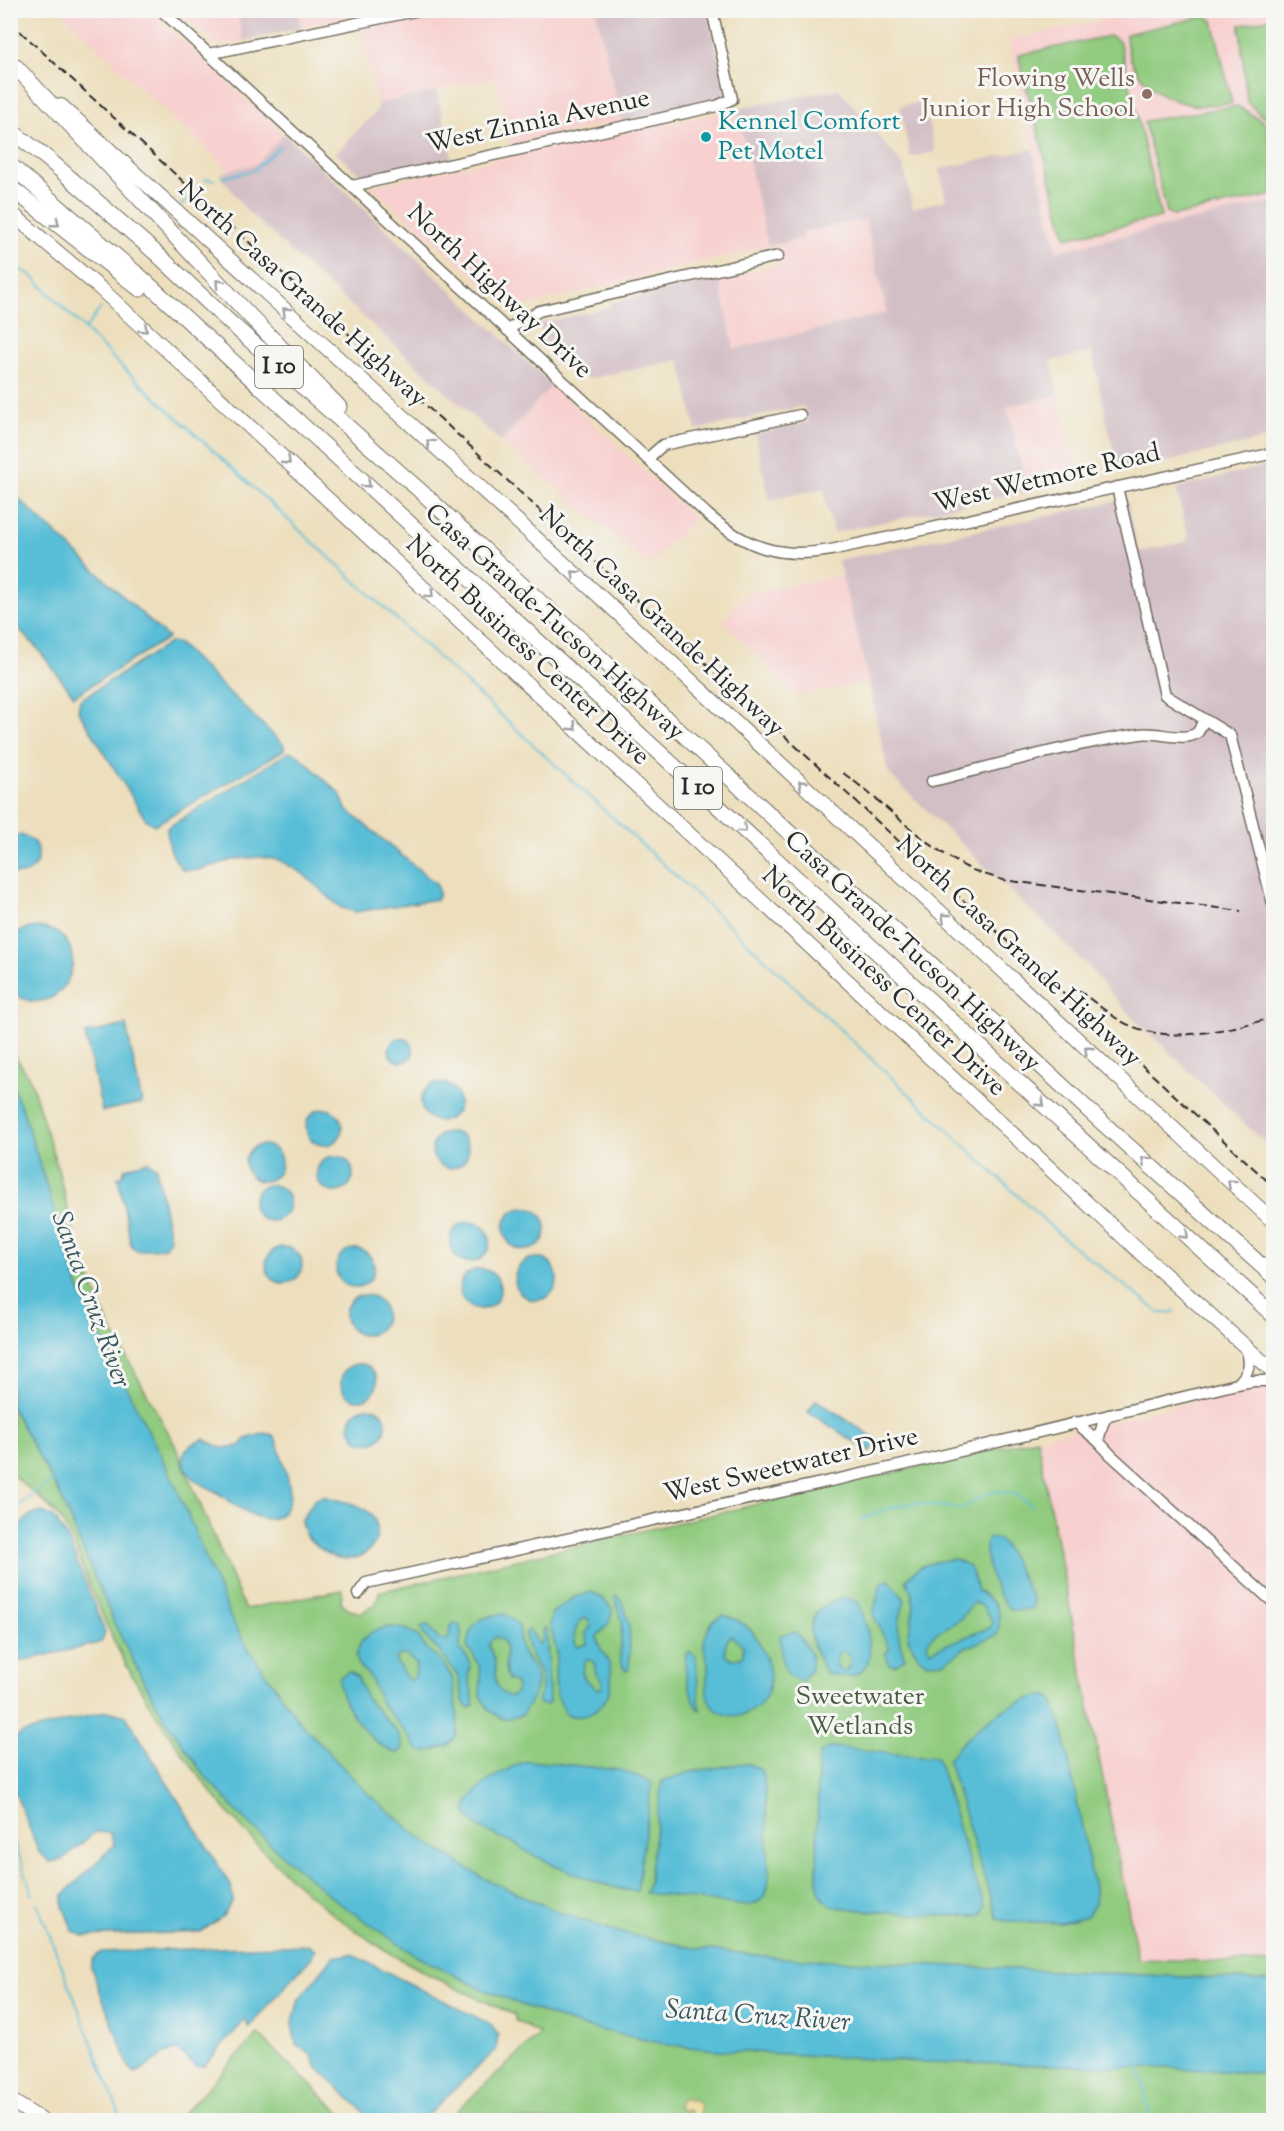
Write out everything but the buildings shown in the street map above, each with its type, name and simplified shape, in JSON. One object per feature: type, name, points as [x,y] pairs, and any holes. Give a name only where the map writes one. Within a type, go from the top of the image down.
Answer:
[{"type":"highway","points":[[13,64],[404,477]]},
{"type":"highway","name":"Casa Grande-Tucson Highway","points":[[10,130],[48,159],[157,254],[225,318],[404,477],[1080,1103],[1274,1277]]},
{"type":"highway","name":"Casa Grande-Tucson Highway","points":[[10,165],[130,267],[1274,1316]]},
{"type":"highway","points":[[10,187],[230,360]]},
{"type":"main road","name":"North Casa Grande Highway","points":[[13,64],[108,147],[618,613],[1274,1222]]},
{"type":"main road","name":"North Business Center Drive","points":[[10,212],[101,289],[1143,1255],[1274,1372]]},
{"type":"main road","points":[[10,2100],[41,2121]]},
{"type":"street","name":"North Highway Drive","points":[[161,10],[724,528],[747,543],[782,552],[807,554],[831,550]]},
{"type":"street","points":[[208,54],[420,10]]},
{"type":"street","name":"West Zinnia Avenue","points":[[352,186],[717,106],[732,99],[712,10]]},
{"type":"street","points":[[507,330],[539,311],[778,256]]},
{"type":"street","points":[[647,459],[663,445],[800,415]]},
{"type":"street","name":"West Wetmore Road","points":[[831,550],[1274,453]]},
{"type":"street","points":[[1117,487],[1165,695],[1230,735],[1274,908]]},
{"type":"street","points":[[932,781],[1110,738],[1156,732],[1177,737],[1188,736],[1198,731],[1204,719]]},
{"type":"street","points":[[1238,1384],[1246,1376],[1249,1368],[1250,1359],[1246,1347]]},
{"type":"street","name":"West Sweetwater Drive","points":[[358,1594],[366,1583],[903,1465],[1238,1384],[1274,1381]]},
{"type":"street","points":[[1098,1441],[1108,1415]]},
{"type":"street","points":[[1075,1422],[1274,1604]]},
{"type":"shaded area","points":[[60,11],[150,11],[284,134],[256,164],[229,170]]},
{"type":"shaded area","points":[[177,11],[237,11],[243,41],[219,46]]},
{"type":"shaded area","points":[[237,11],[297,11],[301,28],[243,41]]},
{"type":"shaded area","points":[[297,11],[596,11],[622,121],[510,145],[496,77],[377,104],[358,16],[301,28]]},
{"type":"shaded area","points":[[596,11],[708,11],[726,95],[622,121]]},
{"type":"shaded area","name":"Flowing Wells Junior High School","points":[[1141,11],[1273,11],[1273,203],[1057,251],[1009,40]]},
{"type":"shaded area","points":[[839,89],[903,165],[913,208],[946,200],[939,169],[1033,149],[1057,251],[1273,202],[1273,437],[1118,473],[1092,352],[1051,361],[1058,395],[1007,407],[1027,491],[833,533],[823,488],[769,500],[755,434],[808,422],[804,406],[696,430],[680,360],[588,379],[549,351],[538,324],[610,307],[610,303],[719,279],[734,349],[887,313],[865,219],[802,232],[803,238],[768,246],[737,109]]},
{"type":"shaded area","points":[[437,91],[452,158],[364,178],[336,153],[378,109],[377,104]]},
{"type":"shaded area","points":[[924,101],[935,152],[910,157],[900,106]]},
{"type":"shaded area","points":[[737,109],[768,246],[512,309],[370,186]]},
{"type":"shaded area","points":[[284,134],[552,385],[501,442],[247,211],[219,174],[256,164]]},
{"type":"shaded area","points":[[865,219],[887,313],[734,349],[719,279],[779,265],[774,245],[803,238],[802,232]]},
{"type":"shaded area","points":[[552,385],[695,519],[649,565],[501,442]]},
{"type":"shaded area","points":[[1058,395],[1079,479],[1027,491],[1007,407]]},
{"type":"shaded area","points":[[1273,464],[1273,1143],[1267,1145],[1127,1012],[1087,965],[888,773],[869,682],[838,560],[1127,499],[1139,552],[1189,541],[1176,488]]},
{"type":"shaded area","points":[[842,575],[869,682],[799,696],[722,621],[746,594]]},
{"type":"shaded area","points":[[1273,1386],[1273,1963],[1138,1959],[1037,1439],[1247,1388]]},
{"type":"green space","points":[[1206,16],[1213,21],[1232,103],[1199,106],[1168,97],[1146,82],[1138,72],[1127,48],[1126,34]]},
{"type":"green space","points":[[1273,18],[1273,114],[1263,117],[1247,102],[1240,25]]},
{"type":"green space","points":[[1109,36],[1120,43],[1161,217],[1066,238],[1018,55]]},
{"type":"green space","points":[[1237,106],[1266,123],[1273,159],[1273,195],[1174,216],[1167,212],[1144,121]]},
{"type":"green space","name":"Sweetwater Wetlands","points":[[10,1048],[31,1081],[58,1169],[77,1247],[108,1323],[174,1443],[245,1609],[342,1590],[341,1602],[349,1610],[361,1613],[376,1604],[379,1592],[1037,1439],[1138,1959],[1273,1963],[1273,2120],[447,2120],[540,2034],[515,2020],[515,2015],[464,1992],[382,1948],[344,1922],[272,1860],[209,1789],[154,1712],[130,1672],[108,1628],[61,1520],[14,1476],[11,1479]]},
{"type":"green space","points":[[258,2034],[268,2044],[347,2120],[177,2120]]},
{"type":"sand","points":[[680,2100],[694,2100],[700,2105],[699,2120],[687,2120],[690,2111],[681,2110],[678,2106]]},
{"type":"water","points":[[11,492],[168,638],[74,696],[38,649],[11,621]]},
{"type":"water","points":[[171,642],[179,644],[284,745],[284,750],[155,825],[146,820],[78,710],[80,700]]},
{"type":"water","points":[[289,752],[297,754],[340,794],[346,809],[436,884],[439,893],[437,899],[355,912],[340,907],[302,873],[279,860],[259,857],[236,859],[198,870],[183,870],[171,850],[167,828]]},
{"type":"water","points":[[25,836],[33,841],[37,849],[36,864],[30,871],[22,874],[11,873],[11,837]]},
{"type":"water","points":[[37,927],[58,934],[69,946],[72,962],[68,978],[59,992],[45,1000],[28,1000],[10,990],[11,938],[24,929]]},
{"type":"water","points":[[126,1025],[142,1103],[102,1111],[85,1034]]},
{"type":"water","points":[[401,1038],[410,1041],[413,1050],[410,1059],[401,1062],[392,1059],[389,1050],[392,1041]]},
{"type":"water","name":"Santa Cruz River","points":[[10,1082],[23,1111],[78,1286],[96,1327],[175,1484],[230,1616],[249,1650],[298,1720],[368,1794],[423,1840],[483,1878],[561,1913],[618,1932],[694,1948],[783,1958],[1273,1981],[1273,2074],[1169,2068],[921,2062],[716,2050],[669,2045],[577,2025],[480,1988],[415,1955],[339,1903],[283,1856],[239,1814],[204,1775],[169,1725],[115,1625],[59,1493],[11,1406]]},
{"type":"water","points":[[440,1083],[453,1089],[459,1102],[453,1115],[440,1121],[427,1115],[421,1102],[427,1089]]},
{"type":"water","points":[[324,1109],[337,1114],[342,1127],[337,1140],[324,1145],[311,1140],[306,1127],[311,1114]]},
{"type":"water","points":[[450,1132],[463,1137],[468,1150],[463,1163],[450,1168],[437,1163],[432,1150],[437,1137]]},
{"type":"water","points":[[263,1145],[276,1150],[281,1163],[276,1176],[263,1181],[250,1176],[245,1163],[250,1150]]},
{"type":"water","points":[[335,1156],[348,1161],[353,1174],[348,1187],[335,1192],[322,1187],[317,1174],[322,1161]]},
{"type":"water","points":[[147,1161],[156,1167],[170,1238],[165,1247],[137,1251],[131,1245],[118,1177],[122,1176],[125,1168]]},
{"type":"water","points":[[271,1185],[284,1190],[289,1203],[284,1216],[271,1221],[258,1216],[253,1203],[258,1190]]},
{"type":"water","points":[[525,1208],[540,1214],[546,1229],[540,1244],[525,1250],[510,1244],[504,1229],[510,1214]]},
{"type":"water","points":[[470,1222],[484,1228],[490,1242],[484,1256],[470,1262],[456,1256],[450,1242],[456,1228]]},
{"type":"water","points":[[284,1247],[297,1252],[302,1265],[297,1278],[284,1283],[271,1278],[266,1265],[271,1252]]},
{"type":"water","points":[[355,1249],[369,1254],[374,1268],[369,1282],[355,1287],[341,1282],[336,1268],[341,1254]]},
{"type":"water","points":[[536,1258],[551,1264],[557,1279],[551,1294],[536,1300],[521,1294],[515,1279],[521,1264]]},
{"type":"water","points":[[480,1269],[494,1275],[500,1289],[494,1303],[480,1309],[466,1303],[460,1289],[466,1275]]},
{"type":"water","points":[[365,1295],[379,1301],[385,1315],[379,1329],[365,1335],[351,1329],[345,1315],[351,1301]]},
{"type":"water","points":[[359,1364],[372,1369],[377,1382],[372,1395],[359,1400],[346,1395],[341,1382],[346,1369]]},
{"type":"water","points":[[816,1400],[878,1440],[870,1452],[808,1412]]},
{"type":"water","points":[[368,1407],[381,1412],[386,1425],[381,1438],[368,1443],[355,1438],[350,1425],[355,1412]]},
{"type":"water","points":[[265,1433],[273,1435],[277,1442],[290,1490],[287,1507],[276,1518],[258,1517],[239,1508],[197,1481],[185,1467],[183,1456],[186,1450],[204,1439],[222,1448],[240,1446],[246,1439]]},
{"type":"water","points":[[323,1496],[359,1506],[373,1518],[377,1529],[376,1540],[370,1550],[348,1559],[333,1556],[309,1539],[301,1521],[314,1500]]},
{"type":"water","points":[[43,1512],[53,1517],[68,1539],[105,1632],[102,1641],[96,1644],[11,1663],[11,1534],[32,1514]]},
{"type":"water","points":[[988,1538],[998,1539],[1007,1550],[1034,1603],[1032,1608],[1013,1610],[1001,1599],[988,1566],[986,1545]]},
{"type":"water","points":[[954,1559],[961,1561],[969,1568],[977,1591],[990,1599],[997,1609],[1000,1620],[997,1635],[965,1648],[945,1662],[927,1663],[918,1656],[908,1639],[914,1606],[911,1590],[906,1581],[915,1570],[921,1567]],"holes":[[[973,1603],[987,1612],[992,1622],[991,1627],[930,1651],[927,1644],[933,1635],[961,1618]]]},
{"type":"water","points":[[889,1580],[905,1600],[899,1629],[905,1658],[895,1665],[890,1664],[885,1653],[889,1651],[889,1648],[873,1614],[881,1583]]},
{"type":"water","points":[[592,1592],[612,1608],[608,1624],[597,1636],[611,1672],[608,1695],[590,1714],[580,1716],[566,1714],[556,1693],[557,1653],[550,1624],[552,1613],[575,1597]],"holes":[[[587,1618],[590,1622],[590,1628],[586,1632],[587,1644],[577,1647],[574,1639],[576,1628],[583,1619]],[[586,1659],[594,1662],[596,1674],[602,1681],[602,1688],[597,1689],[584,1678],[582,1670]]]},
{"type":"water","points":[[617,1595],[628,1622],[630,1650],[627,1671],[620,1659],[622,1621],[615,1597]]},
{"type":"water","points":[[844,1597],[858,1602],[867,1630],[869,1657],[865,1667],[857,1674],[845,1676],[826,1673],[815,1649],[811,1628],[813,1618],[829,1603]],"holes":[[[843,1651],[850,1657],[849,1669],[843,1671],[837,1665],[839,1652]]]},
{"type":"water","points":[[505,1614],[519,1627],[521,1649],[534,1669],[537,1681],[534,1693],[521,1716],[503,1719],[491,1712],[480,1696],[480,1669],[467,1647],[471,1631],[478,1622],[483,1618]],"holes":[[[497,1637],[503,1640],[506,1650],[506,1675],[508,1680],[515,1682],[517,1687],[516,1693],[510,1697],[497,1686],[494,1660],[489,1646],[492,1639]]]},
{"type":"water","points":[[724,1615],[739,1621],[753,1632],[763,1651],[770,1672],[769,1689],[762,1702],[752,1711],[739,1715],[727,1715],[716,1709],[708,1698],[706,1687],[708,1664],[704,1645],[712,1622]],"holes":[[[731,1636],[743,1646],[741,1658],[732,1659],[725,1655],[729,1637]]]},
{"type":"water","points":[[455,1623],[459,1624],[461,1631],[460,1649],[470,1661],[469,1677],[474,1705],[469,1708],[463,1702],[458,1676],[421,1629],[421,1626],[428,1625],[437,1638],[444,1641],[449,1638],[450,1626]]},
{"type":"water","points":[[389,1627],[406,1629],[417,1635],[452,1677],[458,1721],[456,1737],[449,1745],[429,1751],[420,1751],[382,1705],[370,1677],[359,1666],[356,1656],[361,1641],[373,1631]],"holes":[[[400,1655],[406,1655],[416,1664],[415,1676],[410,1681],[395,1659]]]},
{"type":"water","points":[[544,1628],[547,1629],[549,1703],[545,1705],[538,1701],[542,1681],[526,1641],[526,1631],[529,1630],[539,1644],[542,1641]]},
{"type":"water","points":[[796,1632],[811,1654],[811,1670],[802,1681],[789,1675],[782,1656],[780,1635]]},
{"type":"water","points":[[690,1652],[696,1657],[700,1710],[692,1696],[686,1676],[686,1654]]},
{"type":"water","points":[[349,1672],[357,1676],[366,1698],[398,1733],[403,1748],[398,1753],[378,1743],[358,1723],[350,1710],[343,1698],[340,1686],[340,1677]]},
{"type":"water","points":[[1040,1696],[1052,1699],[1062,1726],[1095,1892],[1095,1904],[1087,1916],[1062,1923],[1005,1921],[997,1918],[948,1761],[974,1731],[991,1718],[1009,1707]]},
{"type":"water","points":[[107,1711],[126,1716],[231,1886],[233,1900],[223,1916],[201,1932],[84,1936],[73,1931],[63,1906],[63,1895],[114,1845],[110,1833],[95,1832],[62,1860],[50,1862],[39,1852],[11,1782],[11,1740],[23,1733]]},
{"type":"water","points":[[831,1747],[937,1757],[972,1872],[985,1905],[982,1915],[954,1916],[879,1911],[839,1907],[830,1905],[825,1900],[819,1891],[817,1881],[818,1761],[821,1752]]},
{"type":"water","points":[[528,1761],[621,1770],[652,1782],[637,1891],[613,1887],[567,1870],[529,1853],[471,1820],[467,1807],[478,1789],[499,1774]]},
{"type":"water","points":[[749,1764],[761,1770],[765,1785],[769,1877],[768,1888],[762,1900],[747,1906],[645,1893],[648,1886],[662,1781],[691,1772]]},
{"type":"water","points":[[309,1945],[315,1951],[311,1958],[248,2028],[246,2019],[204,2066],[195,2066],[177,2050],[165,2054],[135,2073],[129,2067],[91,1968],[94,1958],[101,1952]]},
{"type":"water","points":[[351,1954],[490,2024],[498,2035],[496,2050],[422,2120],[372,2120],[316,2066],[311,2055],[296,2044],[292,2025],[299,1999],[333,1957]]},
{"type":"waterway","points":[[222,178],[254,170],[281,146]]},
{"type":"waterway","points":[[205,179],[214,180]]},
{"type":"waterway","points":[[181,206],[188,197]]},
{"type":"waterway","points":[[10,266],[30,274],[120,365],[688,887],[1061,1236],[1160,1313],[1172,1313],[1175,1310]]},
{"type":"waterway","points":[[85,329],[101,308]]},
{"type":"waterway","points":[[10,1512],[53,1479]]},
{"type":"waterway","points":[[861,1520],[889,1508],[915,1503],[961,1509],[991,1492],[1013,1494],[1032,1506]]},
{"type":"waterway","points":[[10,1830],[33,1895]]},
{"type":"waterway","points":[[37,1903],[122,2120]]},
{"type":"waterway","points":[[1139,2065],[1151,2120]]},
{"type":"railway","points":[[10,22],[1274,1187]]},
{"type":"railway","points":[[843,773],[935,847],[968,868],[981,873],[1003,880],[1241,911]]},
{"type":"railway","points":[[1078,990],[1119,1020],[1157,1033],[1196,1034],[1274,1018]]},
{"type":"place","name":"Flowing Wells Junior High School","points":[[1147,94]]},
{"type":"place","name":"Kennel Comfort Pet Motel","points":[[706,137]]}]
